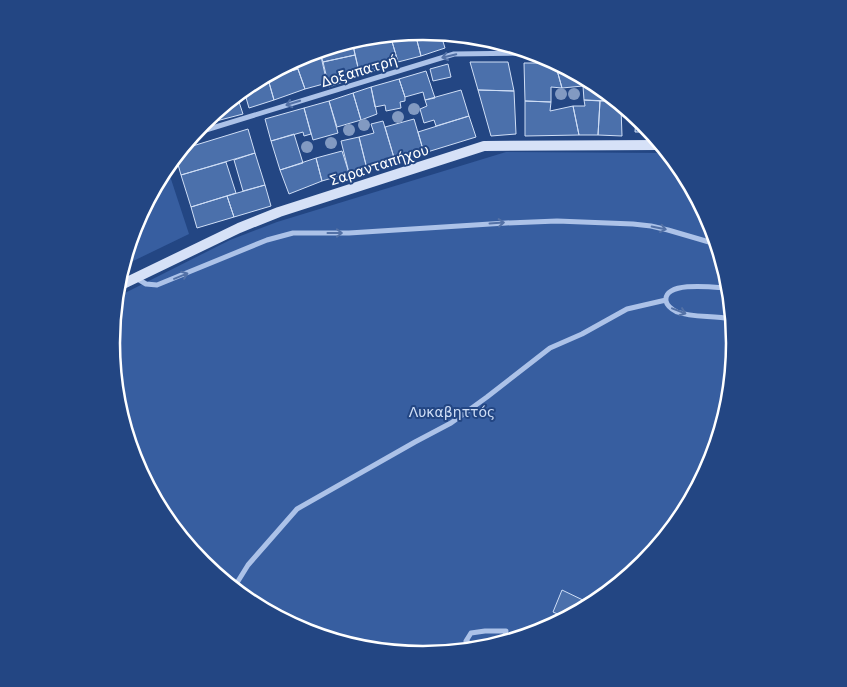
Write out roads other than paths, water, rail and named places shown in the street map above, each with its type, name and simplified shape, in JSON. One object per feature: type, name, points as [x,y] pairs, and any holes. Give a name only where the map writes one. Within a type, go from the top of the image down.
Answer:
[{"type":"street","name":"Δοξαπατρή","points":[[209,129],[454,54],[512,53]]},
{"type":"street","name":"Σαρανταπήχου","points":[[126,282],[239,228],[280,212],[484,146],[654,145]]},
{"type":"street","points":[[136,277],[146,284],[157,285],[267,240],[294,233],[349,233],[506,223],[557,222],[650,226],[710,242]]},
{"type":"street","points":[[666,300],[670,292],[678,288],[722,288]]},
{"type":"street","points":[[666,300],[674,310],[686,314],[725,318]]},
{"type":"street","points":[[237,583],[248,565],[297,509],[451,423],[488,397],[550,348],[582,334],[627,309],[666,300]]},
{"type":"street","points":[[469,643],[466,641],[471,633],[506,631],[505,636]]},
{"type":"park label","name":"Λυκαβηττός","points":[[452,412]]}]
